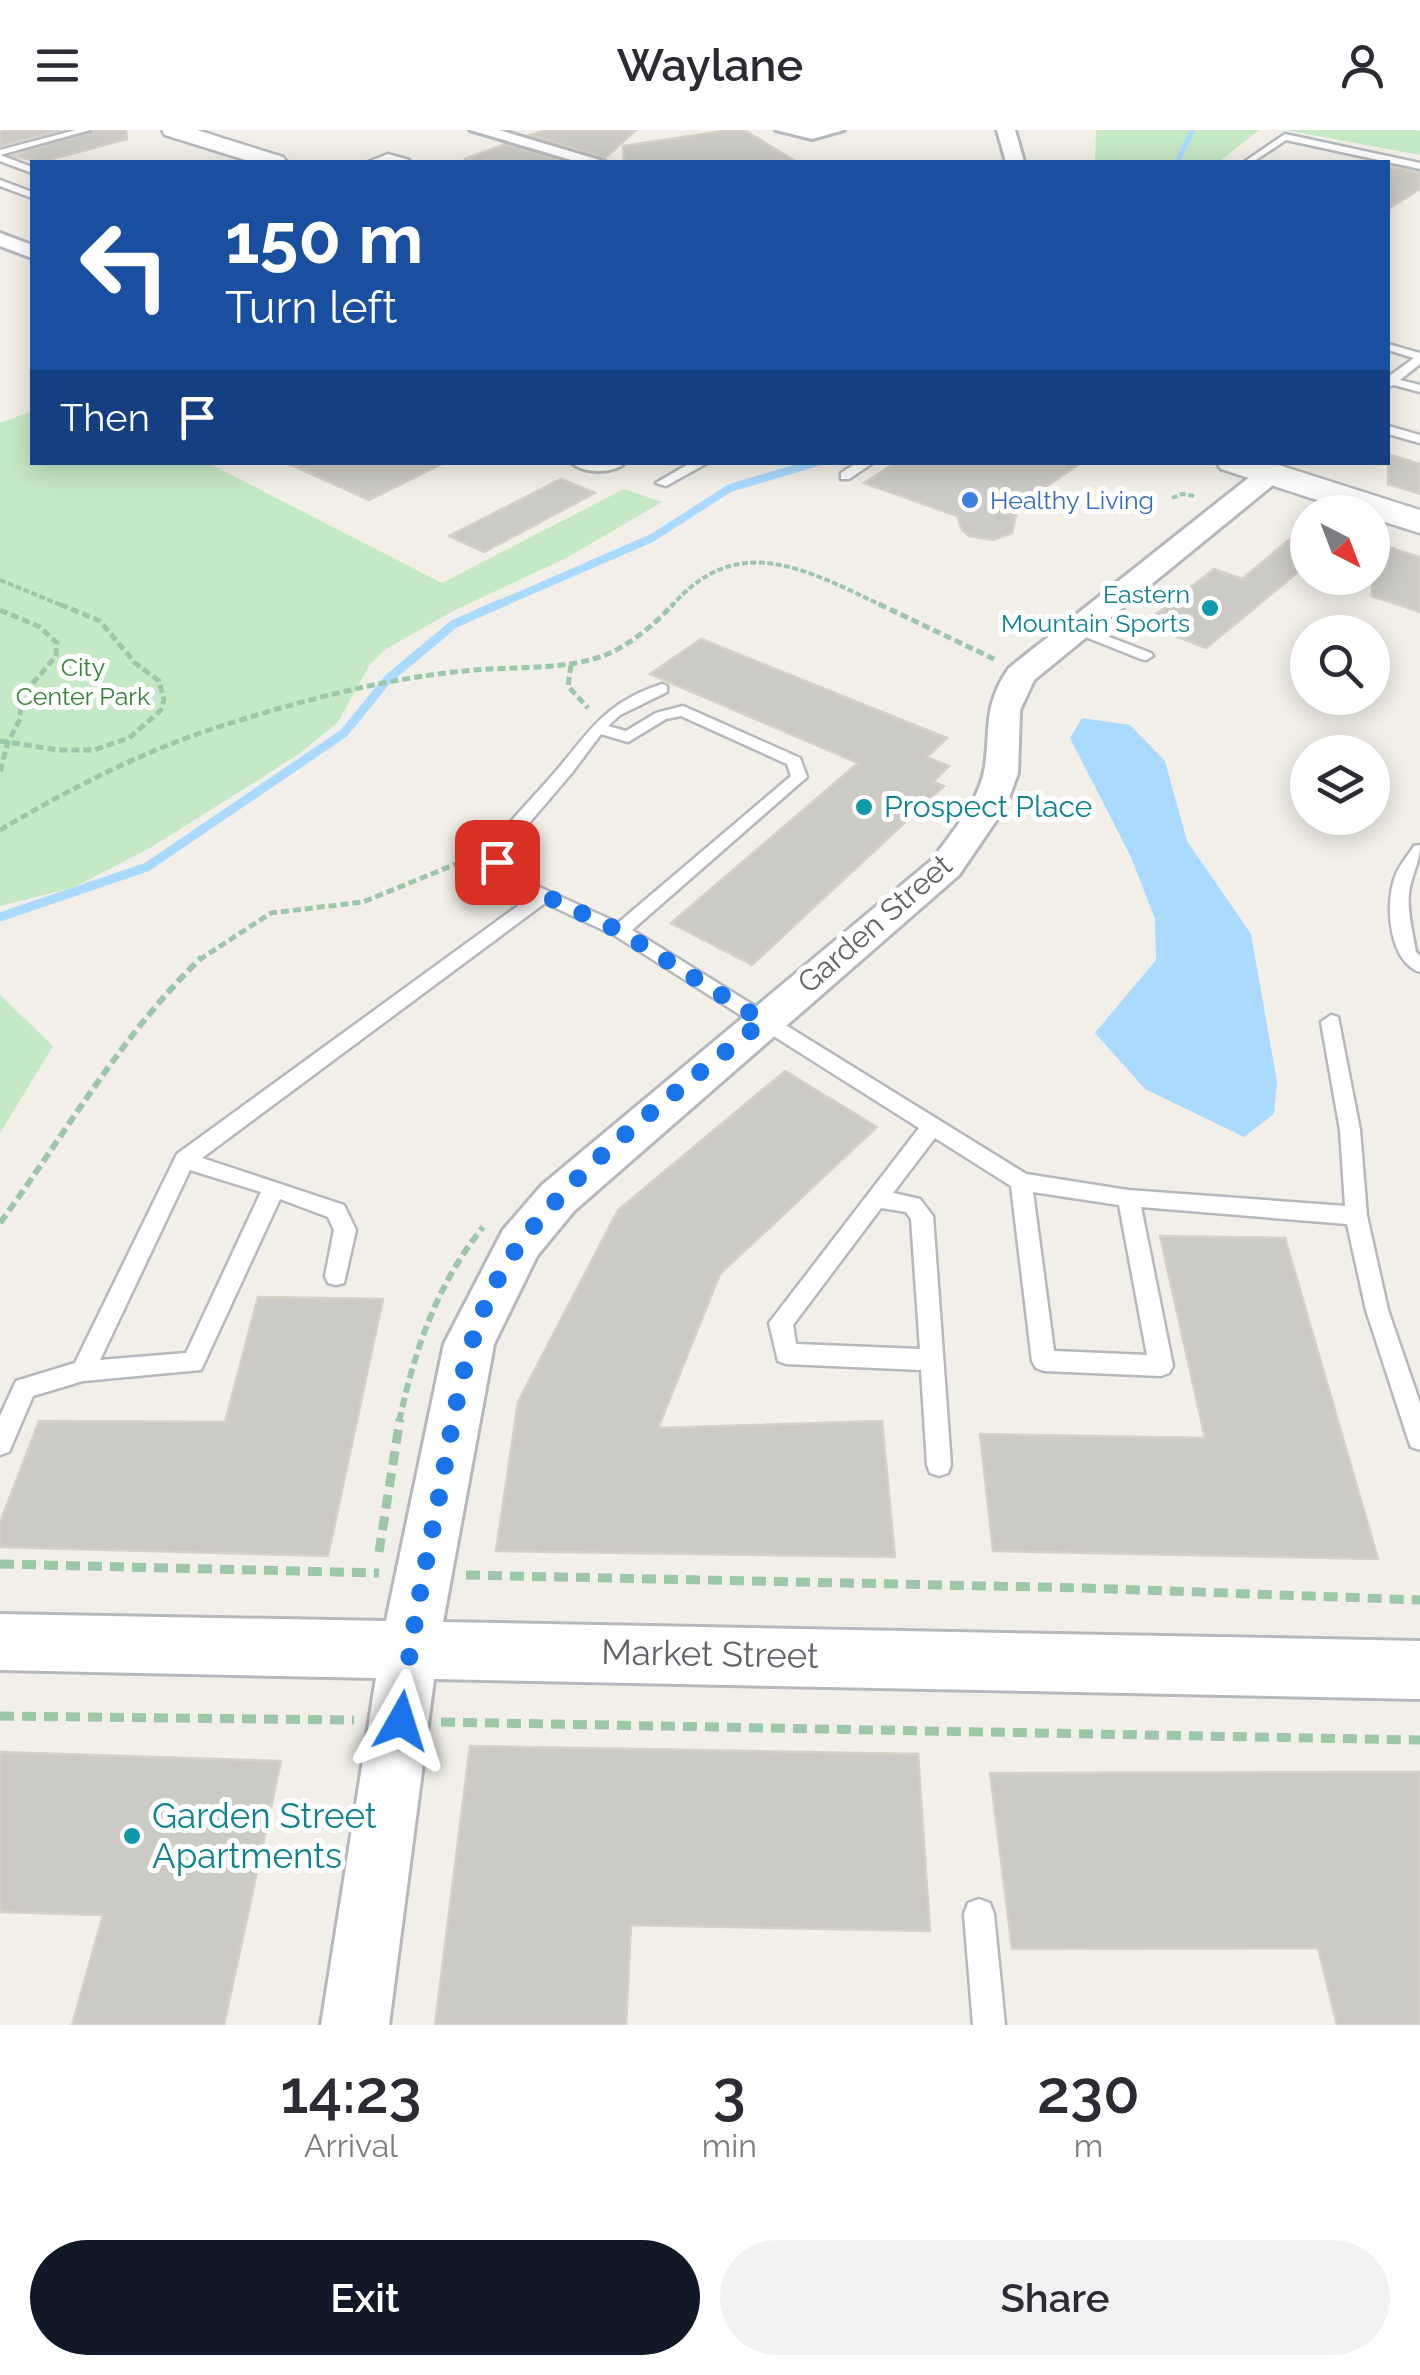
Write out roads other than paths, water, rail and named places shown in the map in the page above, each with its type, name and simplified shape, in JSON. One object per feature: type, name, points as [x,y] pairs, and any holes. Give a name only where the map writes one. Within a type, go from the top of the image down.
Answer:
[{"type":"main road","points":[[141,130],[237,160]]},
{"type":"main road","points":[[192,132],[269,160]]},
{"type":"main road","points":[[1242,474],[1298,495]]},
{"type":"main road","points":[[1242,474],[1420,522]]},
{"type":"main road","points":[[1390,528],[1420,537]]},
{"type":"street","points":[[479,130],[589,160]]},
{"type":"street","points":[[785,130],[812,134],[835,130]]},
{"type":"street","points":[[1006,130],[1015,160]]},
{"type":"street","points":[[544,148],[566,134]]},
{"type":"street","points":[[0,240],[30,251]]},
{"type":"street","name":"Garden Street","points":[[355,2025],[409,1650],[468,1344],[520,1243],[558,1198],[918,891],[966,842],[988,806],[1000,772],[1004,710],[1020,675],[1078,628],[1242,474]]},
{"type":"street","name":"Market Street","points":[[0,1642],[1420,1670]]},
{"type":"lane","points":[[0,156],[86,130]]},
{"type":"lane","points":[[1251,160],[1286,137],[1420,166]]},
{"type":"lane","points":[[0,156],[30,169]]},
{"type":"lane","points":[[0,182],[30,194]]},
{"type":"lane","points":[[1390,348],[1420,357]]},
{"type":"lane","points":[[1390,381],[1420,357]]},
{"type":"lane","points":[[1390,382],[1420,390]]},
{"type":"lane","points":[[1390,430],[1420,439]]},
{"type":"lane","points":[[662,483],[697,465]]},
{"type":"lane","points":[[845,476],[863,465]]},
{"type":"lane","points":[[1078,628],[1146,656]]},
{"type":"lane","points":[[662,690],[604,722],[497,849],[497,862],[506,875],[542,897],[620,931],[1022,1182],[1128,1198],[1356,1216]]},
{"type":"lane","points":[[604,722],[628,737],[661,716],[683,711],[794,760],[798,777],[620,931]]},
{"type":"lane","points":[[1420,850],[1403,876],[1399,899],[1407,954],[1420,966]]},
{"type":"lane","points":[[83,1371],[184,1160],[542,897]]},
{"type":"lane","points":[[1331,1022],[1350,1130],[1356,1216],[1377,1310],[1420,1439]]},
{"type":"lane","points":[[932,1360],[786,1354],[782,1323],[933,1126]]},
{"type":"lane","points":[[184,1160],[336,1211],[345,1230],[336,1276]]},
{"type":"lane","points":[[1022,1182],[1044,1362],[1161,1366],[1128,1198]]},
{"type":"lane","points":[[0,1444],[24,1388],[83,1371],[194,1363],[274,1188]]},
{"type":"lane","points":[[876,1199],[912,1205],[922,1216],[939,1466]]},
{"type":"lane","points":[[979,1914],[989,2025]]},
{"type":"water","points":[[1082,718],[1130,725],[1165,761],[1187,841],[1251,934],[1277,1082],[1274,1114],[1244,1137],[1145,1089],[1095,1033],[1156,960],[1155,919],[1131,857],[1070,738]]},
{"type":"waterway","points":[[1178,160],[1193,130]]},
{"type":"waterway","points":[[493,607],[652,538],[730,488],[808,465]]},
{"type":"waterway","points":[[0,917],[147,867],[344,733],[388,679],[454,624],[499,604]]},
{"type":"place","name":"Healthy Living","points":[[970,500]]},
{"type":"place","name":"Eastern Mountain Sports","points":[[1210,608]]},
{"type":"place","name":"Prospect Place","points":[[864,807]]},
{"type":"place","name":"Garden Street Apartments","points":[[132,1836]]},
{"type":"park label","name":"City Center Park","points":[[83,682]]}]
